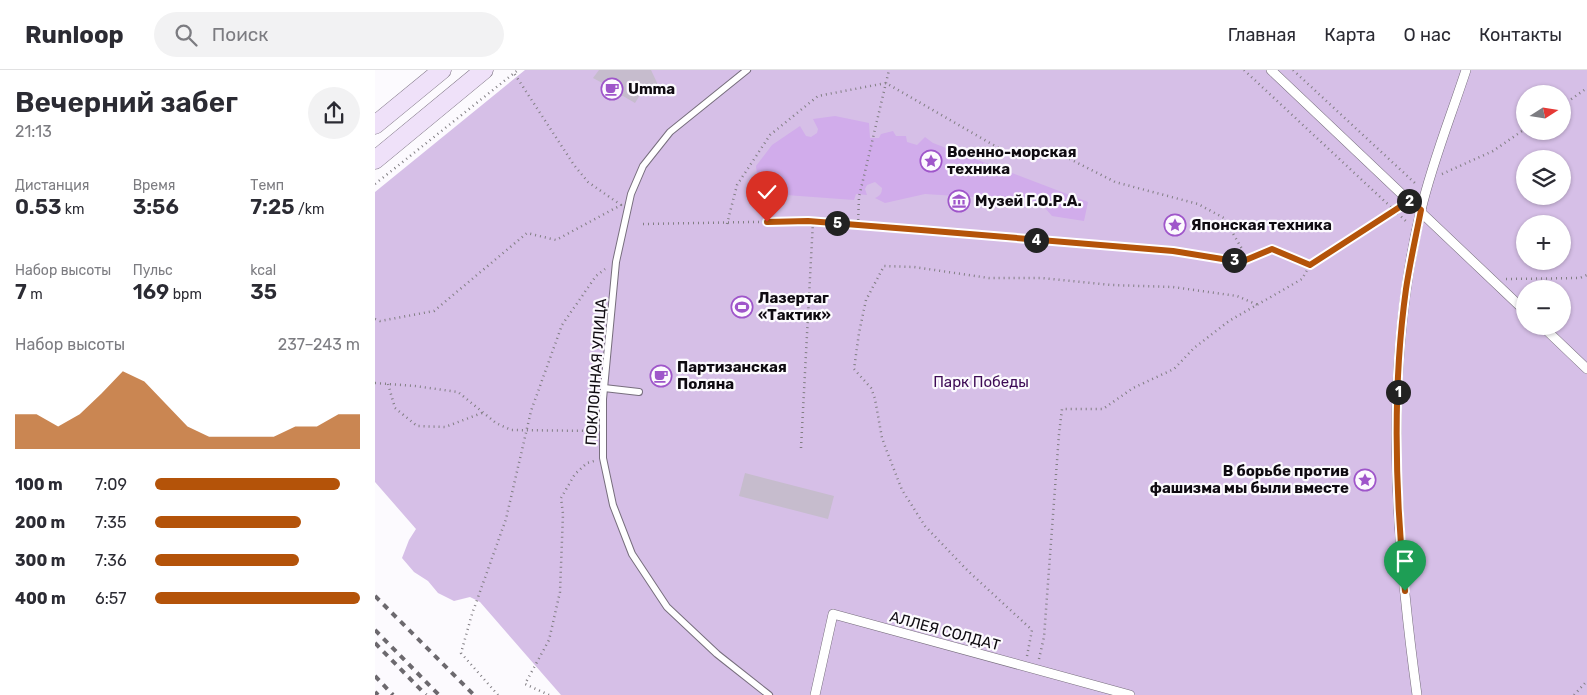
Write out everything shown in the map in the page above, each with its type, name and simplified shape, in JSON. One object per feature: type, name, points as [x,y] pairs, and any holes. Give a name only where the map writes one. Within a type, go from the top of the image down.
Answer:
[{"type":"main road","points":[[375,125],[442,70]]},
{"type":"main road","points":[[375,160],[484,70]]},
{"type":"street","points":[[1271,70],[1516,302]]},
{"type":"street","points":[[1417,695],[1400,541],[1396,446],[1399,367],[1406,289],[1421,210],[1466,70]]},
{"type":"street","points":[[1551,335],[1587,369]]},
{"type":"street","name":"АЛЛЕЯ СОЛДАТ","points":[[815,695],[833,614],[1129,695]]},
{"type":"lane","name":"ПОКЛОННАЯ УЛИЦА","points":[[747,70],[670,132],[643,166],[631,194],[616,262],[605,388],[603,458],[613,505],[631,554],[667,607],[717,654],[769,695]]},
{"type":"lane","points":[[605,388],[639,392]]},
{"type":"path","points":[[375,184],[518,70]]},
{"type":"path","points":[[858,225],[859,197],[889,70]]},
{"type":"path","points":[[1245,70],[1411,226]]},
{"type":"path","points":[[1293,70],[1426,193]]},
{"type":"path","points":[[375,319],[380,320],[434,311],[527,233],[556,240],[621,205],[588,182],[574,165],[514,73]]},
{"type":"path","points":[[727,224],[737,185],[770,135],[818,96],[885,83],[1013,157],[1066,157],[1115,182],[1198,204],[1224,218],[1242,249],[1241,262]]},
{"type":"path","points":[[1571,99],[1587,88]]},
{"type":"path","points":[[1430,180],[1493,150],[1516,135]]},
{"type":"path","points":[[1037,670],[1044,637],[1062,409],[1103,409],[1133,388],[1173,369],[1194,348],[1229,321],[1303,279],[1310,265],[1409,201]]},
{"type":"path","points":[[643,224],[813,221],[1173,251],[1241,262],[1272,249],[1310,265]]},
{"type":"path","points":[[801,448],[813,221]]},
{"type":"path","points":[[498,695],[461,653],[472,614],[506,519],[531,411],[562,325],[595,276],[616,262]]},
{"type":"path","points":[[1025,667],[1031,630],[925,526],[902,490],[889,457],[882,438],[871,388],[854,369],[866,300],[884,266],[914,267],[989,278],[1041,278],[1111,286],[1173,287],[1237,296],[1258,305]]},
{"type":"path","points":[[1492,279],[1580,278],[1587,275]]},
{"type":"path","points":[[375,384],[415,386],[458,392],[496,423],[511,430],[603,431]]},
{"type":"path","points":[[388,384],[395,408],[417,426],[445,427],[483,412]]},
{"type":"path","points":[[549,695],[525,684],[549,640],[560,592],[563,514],[561,498],[575,474],[587,464],[603,458]]},
{"type":"path","points":[[1574,695],[1587,680]]},
{"type":"green space","name":"Парк Победы","points":[[525,70],[1587,70],[1587,695],[561,695],[480,602],[470,597],[454,601],[438,593],[428,581],[414,572],[402,558],[409,540],[416,529],[375,482],[375,192]]},
{"type":"shaded area","points":[[835,116],[869,123],[870,138],[879,138],[881,134],[893,131],[896,136],[906,136],[907,142],[917,145],[925,137],[933,143],[1088,202],[1084,221],[1052,216],[1038,200],[1026,208],[973,197],[925,194],[885,203],[875,198],[880,194],[882,188],[875,182],[867,185],[865,189],[867,195],[856,194],[854,200],[759,193],[756,166],[772,145],[800,126],[806,136],[811,137],[817,133],[818,129],[813,119]]},
{"type":"building","points":[[599,70],[651,70],[659,87],[643,90],[635,103],[623,96],[608,99],[606,85],[593,78]]},
{"type":"building","points":[[745,473],[834,496],[828,519],[739,496]]},
{"type":"railway","points":[[375,596],[474,695]]},
{"type":"railway","points":[[375,630],[439,695]]},
{"type":"railway","points":[[375,643],[426,695]]},
{"type":"railway","points":[[375,676],[393,695]]},
{"type":"railway","points":[[375,692],[378,695]]},
{"type":"place","name":"Umma","points":[[612,89]]},
{"type":"place","name":"Военно-морская техника","points":[[931,161]]},
{"type":"place","name":"Музей Г.О.Р.А.","points":[[959,201]]},
{"type":"place","name":"Японская техника","points":[[1175,225]]},
{"type":"place","name":"Лазертаг «Тактик»","points":[[742,307]]},
{"type":"place","name":"Партизанская Поляна","points":[[661,376]]},
{"type":"place","name":"В борьбе против фашизма мы были вместе","points":[[1365,480]]},
{"type":"route","points":[[767,222],[808,221],[1173,251],[1241,262],[1272,249],[1310,265],[1409,201],[1421,210],[1406,289],[1399,367],[1396,446],[1400,541],[1405,591]]}]
